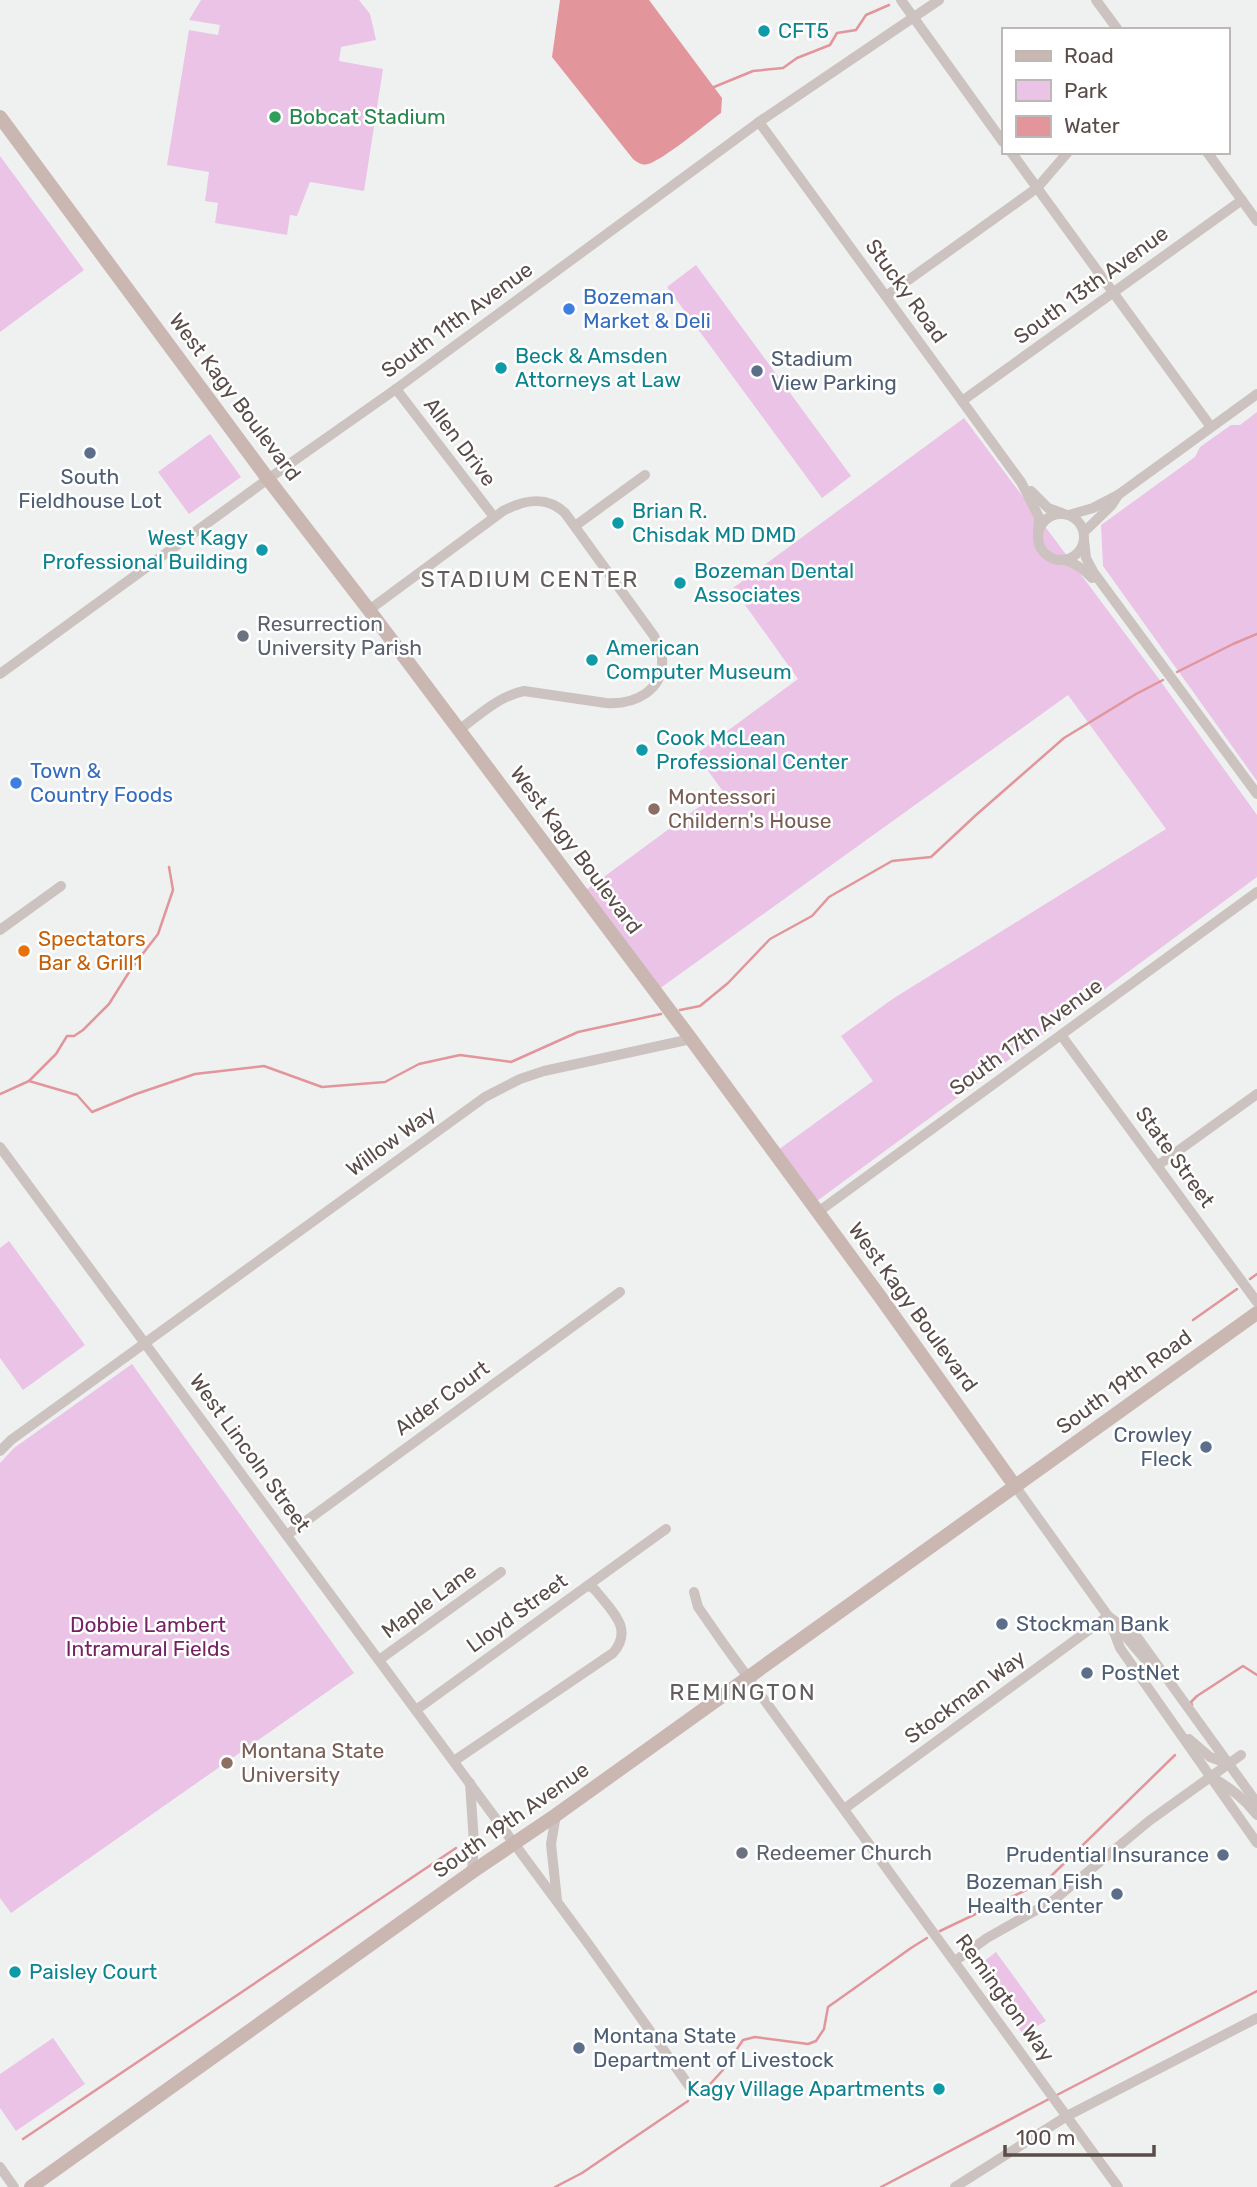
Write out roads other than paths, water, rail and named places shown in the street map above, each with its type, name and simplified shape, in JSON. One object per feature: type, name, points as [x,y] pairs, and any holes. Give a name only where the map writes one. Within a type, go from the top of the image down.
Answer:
[{"type":"main road","name":"West Kagy Boulevard","points":[[0,117],[268,479],[691,1039],[1015,1486]]},
{"type":"main road","name":"South 19th Road","points":[[1015,1486],[1257,1312]]},
{"type":"main road","name":"South 19th Avenue","points":[[31,2187],[1015,1486]]},
{"type":"street","points":[[901,0],[1002,141]]},
{"type":"street","name":"South 11th Avenue","points":[[0,674],[396,389],[759,122],[939,0]]},
{"type":"street","points":[[1096,0],[1117,28]]},
{"type":"street","name":"Stucky Road","points":[[759,122],[1021,482],[1039,517],[1038,533]]},
{"type":"street","points":[[1012,154],[1211,427]]},
{"type":"street","points":[[886,296],[1037,188],[1066,154]]},
{"type":"street","points":[[1208,154],[1257,221]]},
{"type":"street","name":"South 13th Avenue","points":[[962,401],[1242,200]]},
{"type":"street","name":"Allen Drive","points":[[396,389],[494,517]]},
{"type":"street","points":[[1107,592],[1086,571],[1072,562],[1046,555],[1039,545],[1038,533],[1047,517],[1093,508],[1118,495],[1257,394]]},
{"type":"street","points":[[575,526],[645,475]]},
{"type":"street","name":"Stucky Road","points":[[1021,482],[1048,508],[1065,514]]},
{"type":"street","points":[[1063,560],[1075,556],[1084,536],[1118,495]]},
{"type":"street","points":[[369,610],[494,517],[520,502],[538,500],[560,508],[654,636],[662,657],[661,669],[653,687],[637,700],[616,704],[535,692],[513,693],[459,730]]},
{"type":"street","points":[[1065,514],[1080,523],[1088,563],[1107,592],[1257,794]]},
{"type":"street","points":[[0,930],[61,886]]},
{"type":"street","name":"South 17th Avenue","points":[[818,1212],[1257,892]]},
{"type":"street","name":"State Street","points":[[1061,1035],[1257,1302]]},
{"type":"street","name":"Willow Way","points":[[0,1451],[11,1440],[485,1097],[520,1079],[544,1071],[691,1039]]},
{"type":"street","points":[[1157,1166],[1257,1094]]},
{"type":"street","name":"West Lincoln Street","points":[[1,1149],[470,1783],[692,2090]]},
{"type":"street","name":"Alder Court","points":[[287,1535],[620,1292]]},
{"type":"street","name":"West Kagy Boulevard","points":[[1015,1486],[1108,1616],[1120,1647],[1257,1843]]},
{"type":"street","points":[[587,1586],[666,1529]]},
{"type":"street","name":"Maple Lane","points":[[379,1660],[501,1572]]},
{"type":"street","name":"Lloyd Street","points":[[416,1710],[587,1586],[596,1591],[619,1620],[622,1638],[613,1653],[454,1762]]},
{"type":"street","name":"Remington Way","points":[[694,1592],[698,1607],[748,1678],[1118,2187]]},
{"type":"street","name":"West Kagy Boulevard","points":[[1108,1616],[1138,1637],[1257,1803]]},
{"type":"street","name":"Stockman Way","points":[[844,1809],[1108,1616]]},
{"type":"street","points":[[1142,1680],[1157,1695],[1188,1738],[1210,1757],[1229,1764]]},
{"type":"street","points":[[955,1961],[987,1938],[1054,1900],[1149,1821],[1241,1755]]},
{"type":"street","points":[[1210,1777],[1228,1786],[1248,1802],[1257,1815]]},
{"type":"street","points":[[470,1783],[474,1843],[472,1872]]},
{"type":"street","points":[[556,1815],[551,1844],[557,1903]]},
{"type":"street","points":[[955,2187],[1067,2116],[1257,2018]]},
{"type":"street","points":[[0,2167],[15,2187]]},
{"type":"water","points":[[560,0],[649,0],[722,98],[721,113],[655,161],[642,164],[633,159],[552,57]]},
{"type":"waterway","points":[[714,87],[753,71],[783,68],[797,58],[830,45],[837,33],[856,30],[866,15],[889,5]]},
{"type":"waterway","points":[[1177,672],[1257,634]]},
{"type":"waterway","points":[[680,1010],[700,1006],[728,983],[770,939],[812,916],[829,897],[892,861],[931,857],[1064,738],[1163,680]]},
{"type":"waterway","points":[[29,1081],[56,1054],[67,1036],[74,1036],[83,1030],[109,1004],[158,934],[173,890],[169,867]]},
{"type":"waterway","points":[[0,1094],[29,1081],[77,1095],[92,1112],[195,1074],[264,1066],[322,1087],[385,1082],[419,1064],[460,1055],[511,1062],[578,1032],[661,1014]]},
{"type":"waterway","points":[[1250,1279],[1257,1274]]},
{"type":"waterway","points":[[1193,1320],[1237,1289]]},
{"type":"waterway","points":[[1192,1705],[1191,1702],[1197,1696],[1243,1666],[1257,1675]]},
{"type":"waterway","points":[[940,1931],[1047,1880],[1175,1755]]},
{"type":"waterway","points":[[23,2139],[456,1848]]},
{"type":"waterway","points":[[703,2092],[722,2071],[743,2040],[755,2037],[808,2044],[816,2041],[824,2029],[828,2007],[927,1938]]},
{"type":"waterway","points":[[1055,2096],[1257,1991]]},
{"type":"waterway","points":[[881,2187],[1049,2099]]},
{"type":"waterway","points":[[555,2187],[582,2173],[688,2101]]},
{"type":"place","name":"CFT5","points":[[764,31]]},
{"type":"place","name":"Bobcat Stadium","points":[[275,117]]},
{"type":"place","name":"Bozeman Market & Deli","points":[[569,309]]},
{"type":"place","name":"Beck & Amsden Attorneys at Law","points":[[501,368]]},
{"type":"place","name":"Stadium View Parking","points":[[757,371]]},
{"type":"place","name":"South Fieldhouse Lot","points":[[90,453]]},
{"type":"place","name":"Brian R. Chisdak MD DMD","points":[[618,523]]},
{"type":"place","name":"West Kagy Professional Building","points":[[262,550]]},
{"type":"place","name":"Bozeman Dental Associates","points":[[680,583]]},
{"type":"place","name":"Resurrection University Parish","points":[[243,636]]},
{"type":"place","name":"American Computer Museum","points":[[592,660]]},
{"type":"place","name":"Cook McLean Professional Center","points":[[642,750]]},
{"type":"place","name":"Town & Country Foods","points":[[16,783]]},
{"type":"place","name":"Montessori Childern's House","points":[[654,809]]},
{"type":"place","name":"Spectators Bar & Grill1","points":[[24,951]]},
{"type":"place","name":"Crowley Fleck","points":[[1206,1447]]},
{"type":"place","name":"Stockman Bank","points":[[1002,1624]]},
{"type":"place","name":"PostNet","points":[[1087,1673]]},
{"type":"place","name":"Montana State University","points":[[227,1763]]},
{"type":"place","name":"Redeemer Church","points":[[742,1853]]},
{"type":"place","name":"Prudential Insurance","points":[[1223,1855]]},
{"type":"place","name":"Bozeman Fish Health Center","points":[[1117,1894]]},
{"type":"place","name":"Paisley Court","points":[[15,1972]]},
{"type":"place","name":"Montana State Department of Livestock","points":[[579,2048]]},
{"type":"place","name":"Kagy Village Apartments","points":[[939,2089]]},
{"type":"district","name":"STADIUM CENTER","points":[[530,579]]},
{"type":"district","name":"REMINGTON","points":[[743,1692]]},
{"type":"park label","name":"Dobbie Lambert Intramural Fields","points":[[148,1637]]}]
